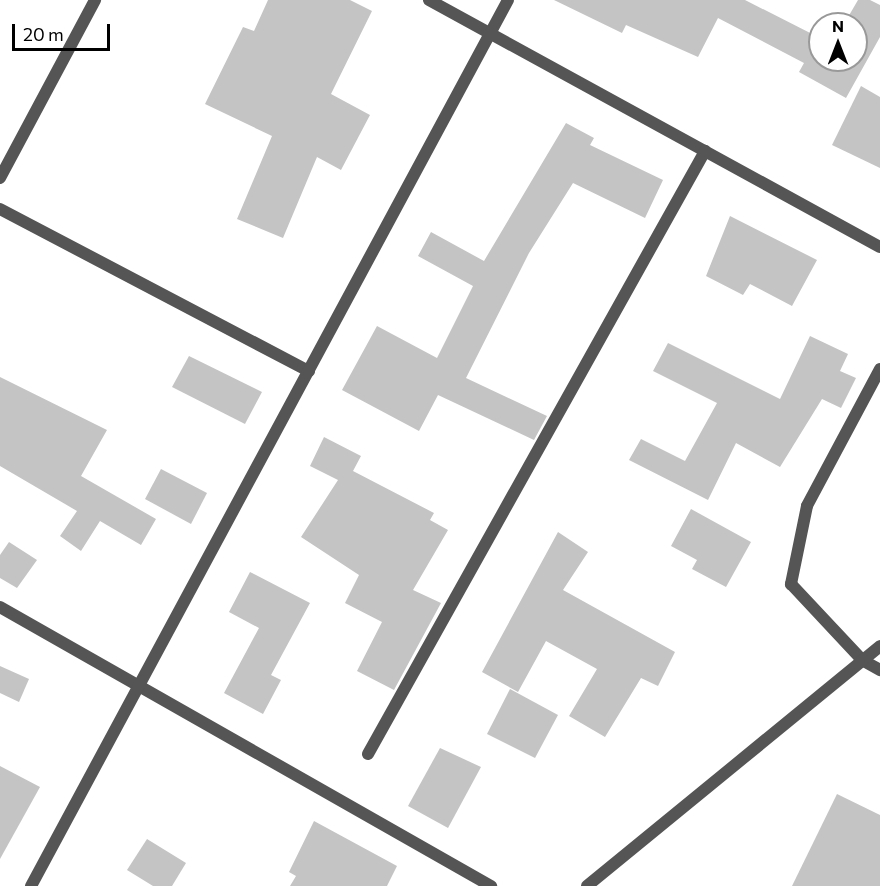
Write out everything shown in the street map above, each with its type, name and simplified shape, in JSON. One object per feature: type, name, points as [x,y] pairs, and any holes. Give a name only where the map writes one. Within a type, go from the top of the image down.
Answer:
[{"type":"street","points":[[0,178],[95,0]]},
{"type":"street","points":[[429,0],[880,248]]},
{"type":"street","points":[[31,886],[508,0]]},
{"type":"street","points":[[368,754],[705,151]]},
{"type":"street","points":[[0,209],[309,370]]},
{"type":"street","points":[[880,369],[807,506],[791,585],[862,660],[880,670]]},
{"type":"street","points":[[0,607],[491,886]]},
{"type":"street","points":[[587,886],[880,646]]},
{"type":"building","points":[[268,0],[350,0],[372,11],[331,94],[370,115],[341,170],[317,157],[283,238],[237,219],[272,136],[205,104],[243,27],[254,31]]},
{"type":"building","points":[[554,0],[745,0],[808,32],[808,72],[860,72],[846,98],[799,72],[804,63],[718,18],[698,57],[626,25],[622,33]]},
{"type":"building","points":[[858,0],[870,0],[880,5],[880,37],[868,59],[868,12],[851,12]]},
{"type":"building","points":[[861,86],[880,97],[880,168],[832,145]]},
{"type":"building","points":[[566,123],[594,138],[590,145],[663,180],[645,218],[573,183],[529,253],[466,378],[547,416],[534,440],[438,395],[419,431],[342,390],[377,326],[437,358],[473,286],[418,256],[431,232],[484,261]]},
{"type":"building","points":[[730,216],[817,260],[792,306],[750,284],[743,295],[706,276]]},
{"type":"building","points":[[810,336],[848,354],[840,371],[856,378],[841,408],[822,399],[780,467],[736,443],[708,500],[629,460],[641,439],[685,461],[717,403],[653,371],[668,343],[780,399]]},
{"type":"building","points":[[189,356],[262,392],[245,424],[172,387]]},
{"type":"building","points":[[0,377],[107,430],[81,476],[156,519],[141,545],[100,521],[81,551],[60,536],[77,511],[0,466]]},
{"type":"building","points":[[324,437],[361,456],[353,471],[434,513],[430,520],[448,530],[413,590],[441,603],[394,690],[357,671],[382,622],[345,603],[359,575],[301,537],[338,480],[310,466]]},
{"type":"building","points":[[161,469],[207,493],[191,524],[145,499]]},
{"type":"building","points":[[691,509],[751,542],[726,587],[692,569],[697,560],[671,546]]},
{"type":"building","points":[[558,532],[588,552],[563,590],[675,652],[658,686],[641,678],[605,737],[569,716],[597,669],[546,641],[518,692],[482,672]]},
{"type":"building","points":[[9,542],[37,560],[17,588],[0,578],[0,555]]},
{"type":"building","points":[[250,572],[310,603],[271,675],[281,680],[263,714],[224,693],[259,628],[229,612]]},
{"type":"building","points":[[0,666],[29,679],[19,702],[0,693]]},
{"type":"building","points":[[510,689],[558,715],[535,758],[487,734]]},
{"type":"building","points":[[440,748],[481,767],[448,828],[408,806]]},
{"type":"building","points":[[0,766],[40,787],[0,859]]},
{"type":"building","points":[[837,794],[880,815],[880,886],[792,886]]},
{"type":"building","points":[[314,821],[397,866],[387,886],[290,886],[296,876],[289,872]]},
{"type":"building","points":[[147,839],[186,863],[172,886],[153,886],[127,870]]}]
